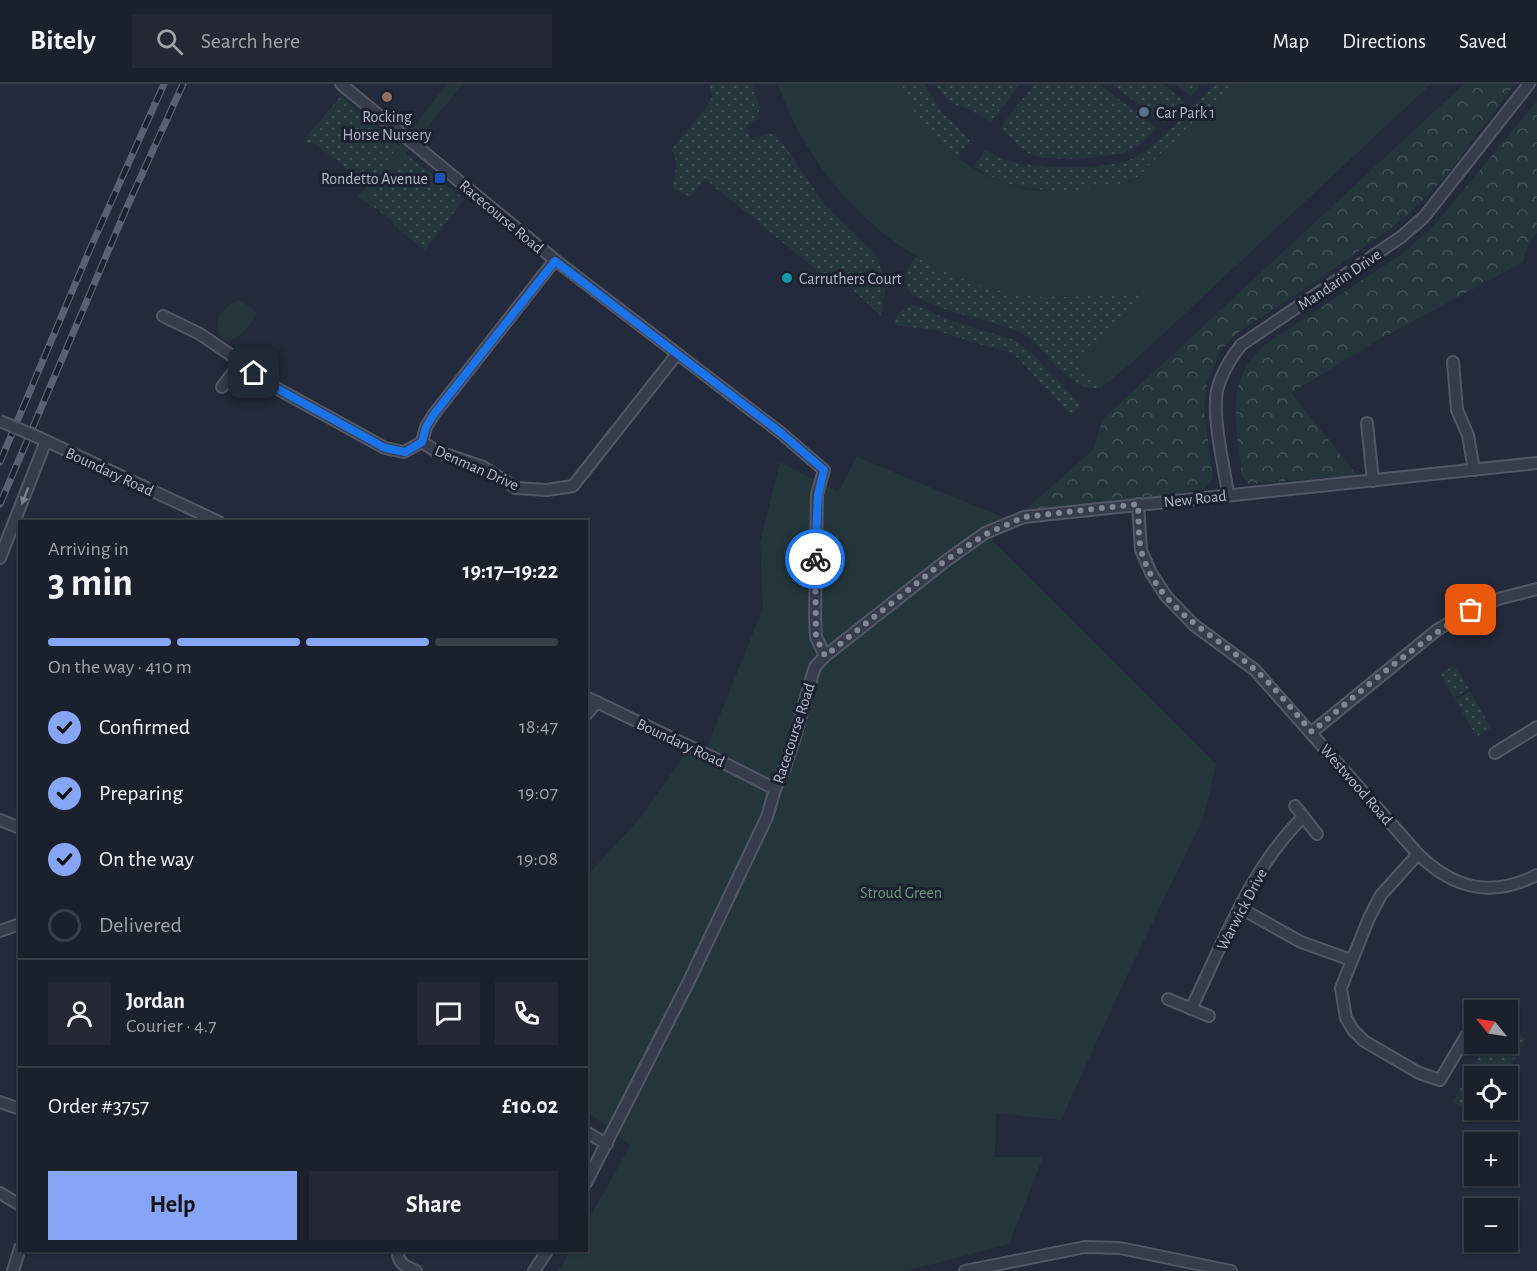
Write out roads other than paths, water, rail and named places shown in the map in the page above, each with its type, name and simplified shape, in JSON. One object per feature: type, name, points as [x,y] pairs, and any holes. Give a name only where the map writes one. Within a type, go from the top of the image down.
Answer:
[{"type":"street","name":"Racecourse Road","points":[[341,84],[555,261],[781,433],[824,470],[818,495],[815,617],[816,637],[825,656],[815,667],[795,737],[762,827],[689,981],[588,1179]]},
{"type":"street","name":"Mandarin Drive","points":[[1228,494],[1217,414],[1217,391],[1231,358],[1241,345],[1401,237],[1424,218],[1529,84]]},
{"type":"street","points":[[422,442],[426,427],[434,414],[555,261]]},
{"type":"street","name":"Denman Drive","points":[[163,316],[200,334],[267,383],[385,448],[405,452],[422,442],[436,450],[483,467],[516,488],[547,490],[573,486],[677,354]]},
{"type":"street","points":[[222,387],[241,362]]},
{"type":"street","points":[[1454,362],[1457,410],[1468,435],[1474,470]]},
{"type":"street","name":"Boundary Road","points":[[0,422],[43,440],[200,518]]},
{"type":"street","points":[[1367,423],[1373,481]]},
{"type":"street","points":[[0,558],[43,440]]},
{"type":"street","name":"New Road","points":[[825,656],[946,560],[986,534],[1024,517],[1537,463]]},
{"type":"street","name":"Westwood Road","points":[[1138,504],[1141,550],[1151,573],[1166,596],[1194,625],[1255,670],[1433,868],[1454,880],[1486,888],[1505,888],[1537,875]]},
{"type":"street","points":[[1312,732],[1437,630],[1471,610],[1497,599],[1537,589]]},
{"type":"street","name":"Boundary Road","points":[[592,700],[775,789]]},
{"type":"street","points":[[1495,753],[1537,727]]},
{"type":"street","points":[[1294,806],[1317,834]]},
{"type":"street","name":"Warwick Drive","points":[[1191,1009],[1240,908],[1278,845],[1303,817]]},
{"type":"street","points":[[0,820],[18,827]]},
{"type":"street","points":[[1418,854],[1381,895],[1369,918],[1341,988],[1344,1010],[1353,1030],[1364,1041],[1419,1073],[1440,1080],[1464,1039]]},
{"type":"street","points":[[1240,908],[1301,942],[1351,960]]},
{"type":"street","points":[[0,931],[18,925]]},
{"type":"street","points":[[1168,999],[1209,1016]]},
{"type":"street","points":[[0,1102],[18,1108]]},
{"type":"street","points":[[588,1133],[607,1144]]},
{"type":"street","points":[[0,1193],[18,1204]]},
{"type":"street","points":[[965,1271],[1085,1247],[1120,1248],[1231,1271]]},
{"type":"street","points":[[13,1271],[19,1252]]},
{"type":"street","points":[[398,1252],[400,1261],[406,1267],[416,1271]]},
{"type":"street","points":[[534,1271],[546,1252]]},
{"type":"railway","points":[[0,462],[90,249],[164,84]]},
{"type":"railway","points":[[0,504],[127,207],[183,84]]},
{"type":"place","name":"Rocking Horse Nursery","points":[[387,97]]},
{"type":"place","name":"Car Park 1","points":[[1144,112]]},
{"type":"place","name":"Rondetto Avenue","points":[[440,178]]},
{"type":"place","name":"Carruthers Court","points":[[787,278]]},
{"type":"park label","name":"Stroud Green","points":[[901,892]]}]
